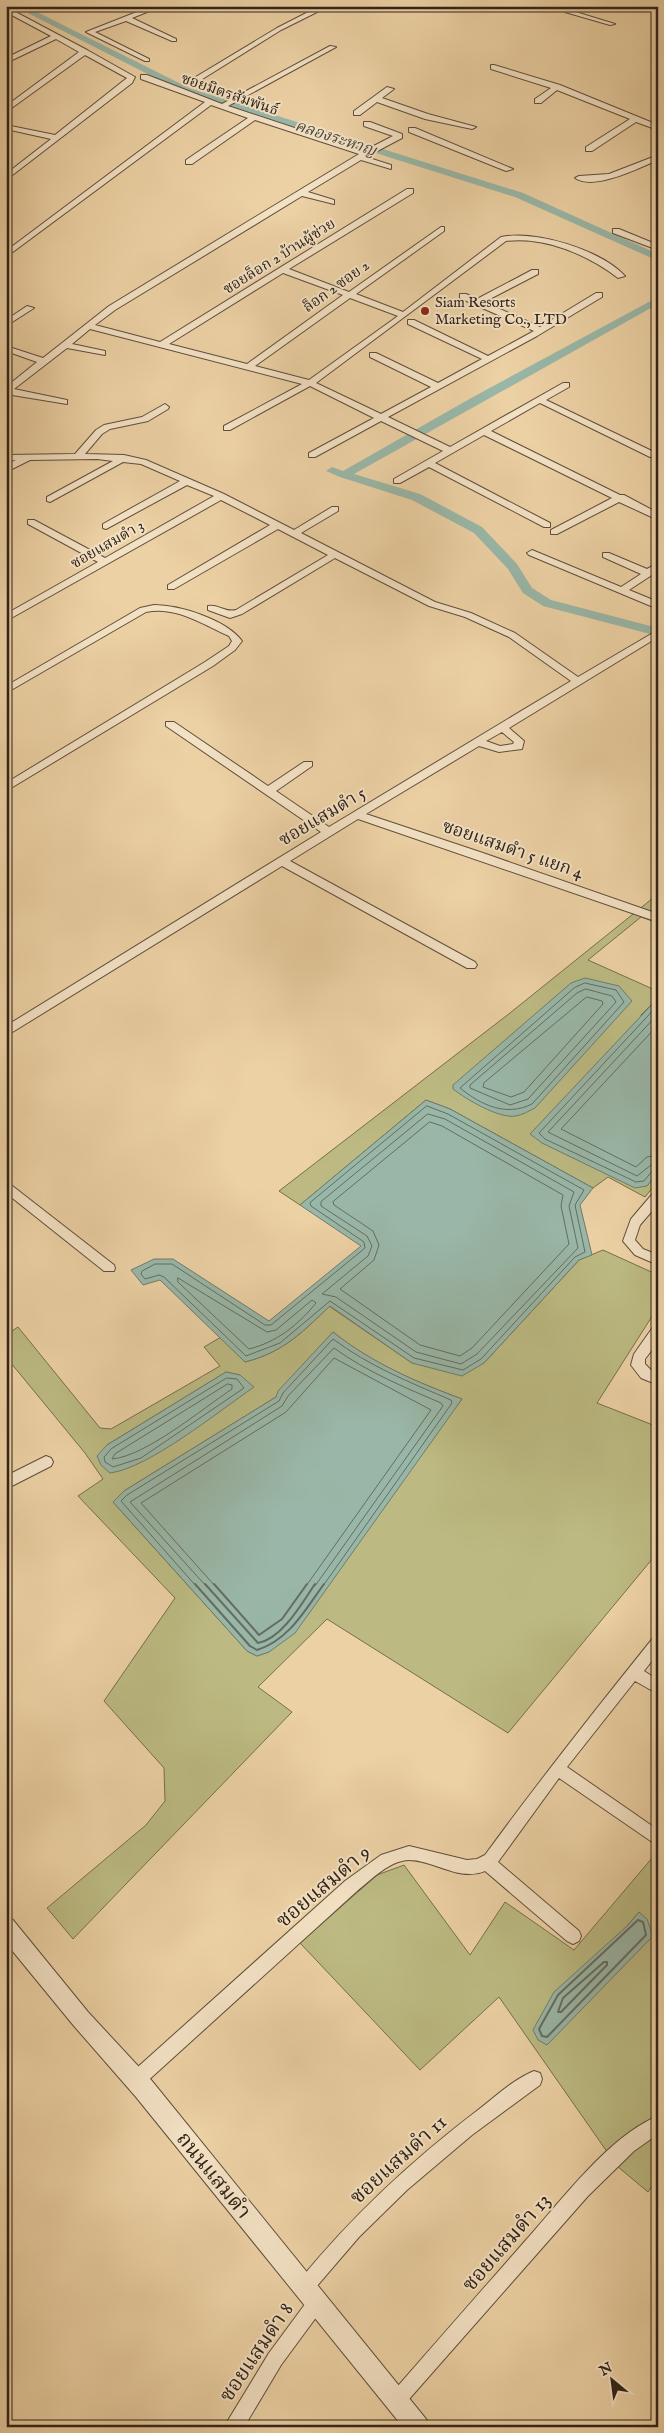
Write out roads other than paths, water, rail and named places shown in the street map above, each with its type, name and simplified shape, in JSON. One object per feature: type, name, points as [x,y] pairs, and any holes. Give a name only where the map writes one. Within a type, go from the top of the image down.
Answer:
[{"type":"street","points":[[147,60],[89,32],[159,6]]},
{"type":"street","points":[[193,81],[279,29],[326,6]]},
{"type":"street","points":[[6,178],[131,79],[128,74],[7,10]]},
{"type":"street","points":[[567,11],[612,24]]},
{"type":"street","points":[[125,18],[174,40]]},
{"type":"street","points":[[6,61],[58,36]]},
{"type":"street","points":[[225,104],[332,47]]},
{"type":"street","points":[[6,110],[85,51]]},
{"type":"street","points":[[494,67],[557,87],[658,128]]},
{"type":"street","name":"ซอยมิตรสัมพันธ์","points":[[144,77],[210,102],[225,104],[254,117],[367,152],[388,168]]},
{"type":"street","points":[[538,101],[557,87]]},
{"type":"street","points":[[357,113],[390,89]]},
{"type":"street","points":[[377,99],[429,116],[472,127]]},
{"type":"street","points":[[6,255],[210,102]]},
{"type":"street","points":[[189,162],[254,117]]},
{"type":"street","points":[[589,148],[636,119]]},
{"type":"street","points":[[7,390],[112,308],[367,152],[399,136],[367,124]]},
{"type":"street","points":[[6,127],[57,138]]},
{"type":"street","points":[[412,130],[510,169]]},
{"type":"street","points":[[579,178],[592,180],[610,177],[658,157]]},
{"type":"street","name":"ซอยล็อก 2 บ้านผู้ช่วย","points":[[163,344],[410,191]]},
{"type":"street","points":[[302,193],[331,202]]},
{"type":"street","name":"ล็อก 2 ซอย 2","points":[[249,367],[347,294],[441,229]]},
{"type":"street","points":[[616,231],[658,248]]},
{"type":"street","points":[[227,428],[310,383],[404,315],[493,246],[512,237],[519,236],[582,253],[610,266],[621,276]]},
{"type":"street","points":[[283,270],[404,315]]},
{"type":"street","points":[[477,302],[535,272]]},
{"type":"street","points":[[312,455],[488,359],[599,295]]},
{"type":"street","points":[[463,296],[539,330]]},
{"type":"street","points":[[6,324],[30,308]]},
{"type":"street","points":[[411,322],[488,359]]},
{"type":"street","points":[[88,326],[310,383],[398,424],[450,451]]},
{"type":"street","points":[[66,344],[102,353]]},
{"type":"street","points":[[6,348],[45,362]]},
{"type":"street","points":[[373,355],[437,386]]},
{"type":"street","points":[[397,481],[566,385]]},
{"type":"street","points":[[7,390],[64,402]]},
{"type":"street","points":[[540,400],[653,455]]},
{"type":"street","points":[[78,456],[99,432],[107,427],[145,419],[165,407]]},
{"type":"street","points":[[485,432],[621,497],[658,517]]},
{"type":"street","points":[[6,458],[78,456],[124,458],[154,466],[221,496],[432,604],[468,615],[512,636],[576,681]]},
{"type":"street","points":[[6,469],[26,458]]},
{"type":"street","points":[[50,499],[124,458]]},
{"type":"street","points":[[429,463],[547,525]]},
{"type":"street","points":[[106,526],[187,481]]},
{"type":"street","name":"ซอยแสมดำ 3","points":[[6,618],[221,496]]},
{"type":"street","points":[[554,532],[621,497]]},
{"type":"street","points":[[294,534],[335,509]]},
{"type":"street","points":[[31,522],[105,562]]},
{"type":"street","points":[[171,586],[277,525]]},
{"type":"street","points":[[532,553],[658,606]]},
{"type":"street","points":[[211,608],[230,615],[239,612],[334,554]]},
{"type":"street","points":[[606,555],[647,573]]},
{"type":"street","points":[[622,591],[658,566]]},
{"type":"street","points":[[6,690],[143,610],[156,606],[168,606],[232,634],[237,641],[232,648],[209,664],[6,788]]},
{"type":"street","name":"ซอยแสมดำ 5","points":[[6,1032],[328,832],[658,633]]},
{"type":"street","points":[[646,640],[658,643]]},
{"type":"street","points":[[170,724],[328,832]]},
{"type":"street","points":[[478,742],[498,749],[518,747],[519,741],[502,727]]},
{"type":"street","points":[[268,790],[308,764]]},
{"type":"street","name":"ซอยแสมดำ 5 แยก 4","points":[[356,815],[488,858],[658,918]]},
{"type":"street","points":[[281,861],[471,965]]},
{"type":"street","points":[[9,1193],[109,1268]]},
{"type":"street","points":[[658,1195],[638,1220],[630,1233],[629,1241],[639,1252],[658,1260]]},
{"type":"street","points":[[655,1379],[638,1365],[639,1358],[657,1334]]},
{"type":"street","points":[[6,1484],[46,1462]]},
{"type":"street","points":[[573,1936],[486,1862],[490,1860],[521,1820],[557,1768],[658,1642]]},
{"type":"street","points":[[633,1672],[658,1688]]},
{"type":"street","points":[[557,1768],[658,1839]]},
{"type":"street","name":"ซอยแสมดำ 9","points":[[136,2080],[351,1886],[386,1860],[409,1852],[467,1867],[478,1866],[486,1862]]},
{"type":"street","name":"ถนนแสมดำ","points":[[6,1927],[81,2019],[136,2080],[418,2427]]},
{"type":"street","name":"ซอยแสมดำ 11","points":[[311,2294],[360,2222],[458,2134],[534,2079]]},
{"type":"street","name":"ซอยแสมดำ 13","points":[[397,2400],[571,2203],[627,2145],[658,2124]]},
{"type":"street","name":"ซอยแสมดำ 8","points":[[233,2427],[275,2359],[311,2294]]},
{"type":"water","points":[[585,978],[619,986],[632,1001],[535,1108],[523,1114],[509,1116],[474,1103],[453,1089],[453,1085],[571,983]]},
{"type":"water","points":[[658,998],[658,1172],[647,1186],[635,1188],[542,1143],[530,1134]]},
{"type":"water","points":[[426,1100],[450,1109],[593,1188],[580,1205],[592,1255],[579,1260],[484,1363],[462,1376],[412,1363],[330,1306],[301,1333],[281,1347],[259,1358],[245,1362],[160,1280],[143,1285],[131,1270],[154,1259],[173,1259],[269,1321],[361,1246],[300,1205]]},
{"type":"water","points":[[333,1332],[363,1353],[395,1371],[462,1399],[295,1633],[269,1652],[257,1656],[247,1651],[113,1502],[124,1491],[276,1397],[278,1391]]},
{"type":"water","points":[[226,1372],[240,1375],[254,1387],[184,1437],[144,1461],[126,1469],[110,1473],[101,1465],[97,1456],[107,1445]]},
{"type":"water","points":[[639,1912],[647,1919],[653,1936],[547,2045],[538,2040],[533,2030],[554,1992],[627,1926]]},
{"type":"waterway","name":"คลองระหาญ","points":[[18,6],[186,90],[519,195],[658,258]]},
{"type":"waterway","points":[[344,475],[477,399],[658,300]]},
{"type":"waterway","points":[[332,471],[344,475]]},
{"type":"waterway","points":[[344,475],[416,497],[478,530],[513,567],[527,590],[547,603],[658,632]]},
{"type":"place","name":"Siam Resorts Marketing Co., LTD","points":[[425,311]]}]
